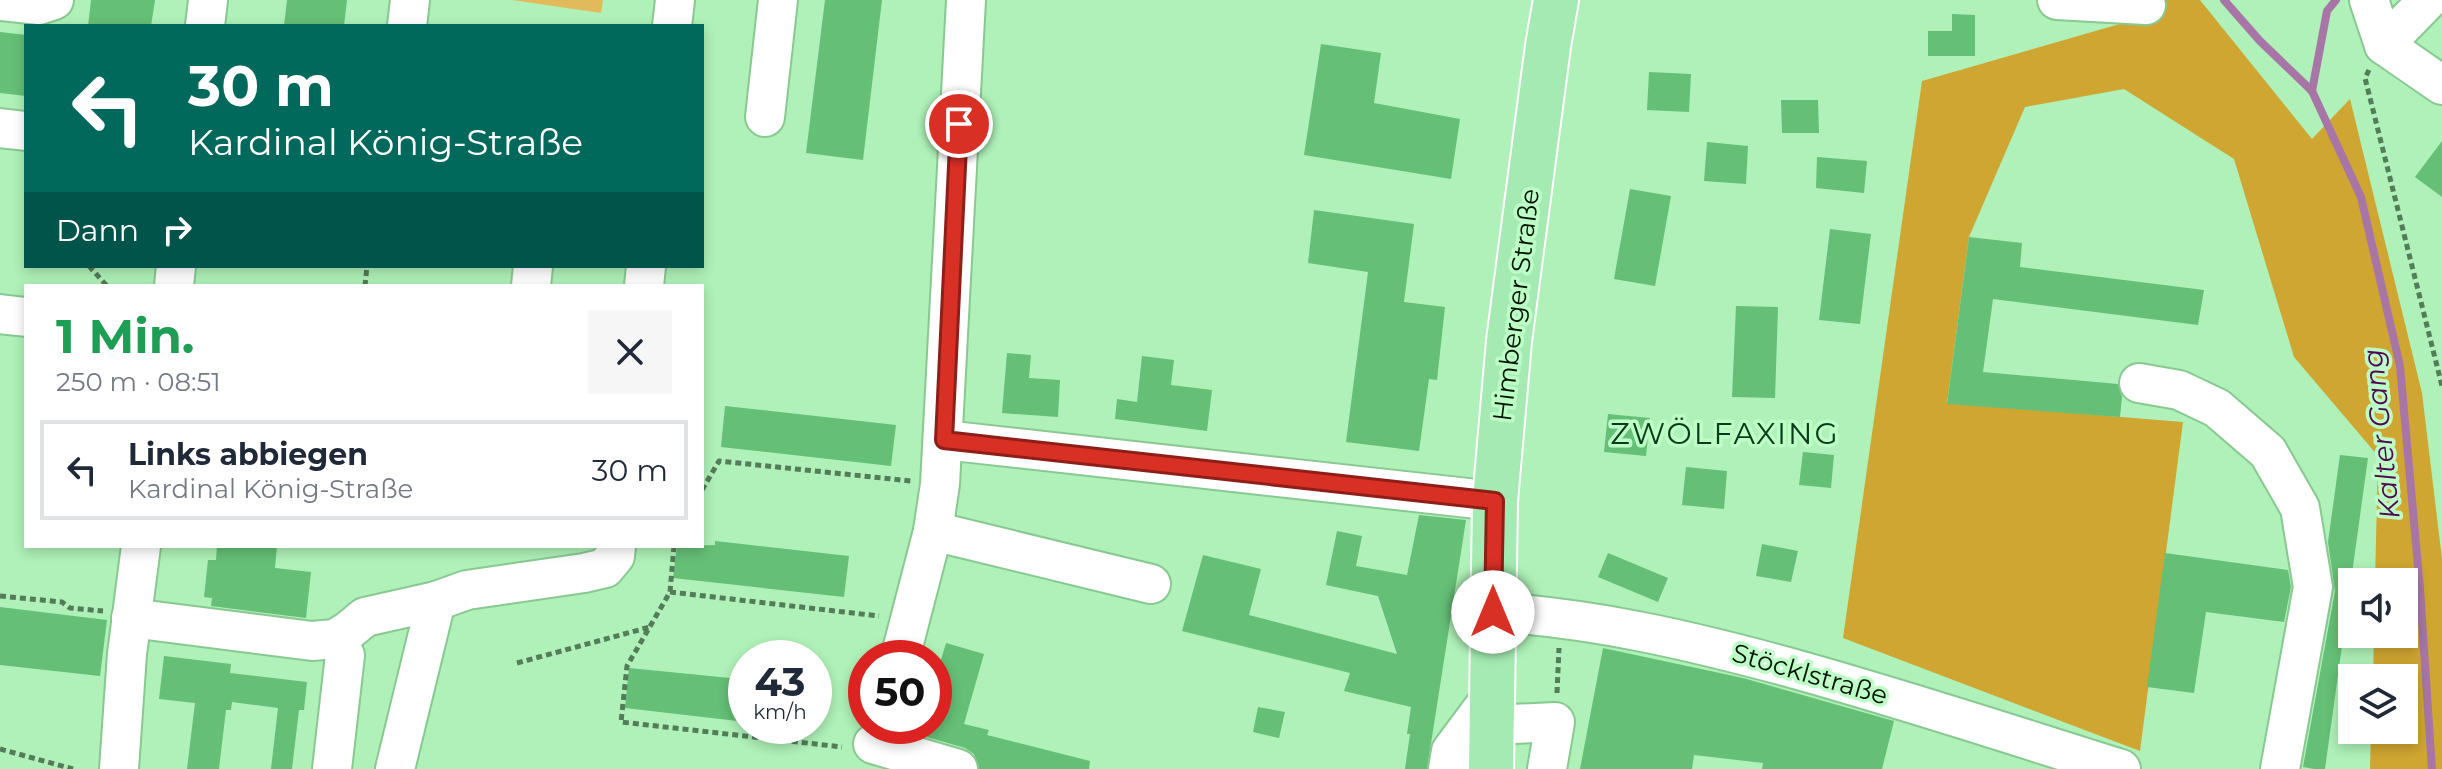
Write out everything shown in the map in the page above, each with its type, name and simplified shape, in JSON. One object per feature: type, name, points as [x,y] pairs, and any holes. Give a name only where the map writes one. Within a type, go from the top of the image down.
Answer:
[{"type":"main road","name":"Himberger Straße","points":[[1491,769],[1495,501],[1509,341],[1556,0]]},
{"type":"street","points":[[0,1],[39,5],[54,0]]},
{"type":"street","points":[[205,24],[208,0]]},
{"type":"street","points":[[407,24],[410,0]]},
{"type":"street","points":[[672,24],[675,0]]},
{"type":"street","points":[[765,117],[778,0]]},
{"type":"street","points":[[905,640],[933,531],[940,484],[966,0]]},
{"type":"street","points":[[2057,0],[2146,5]]},
{"type":"street","points":[[2369,0],[2384,45],[2442,85]]},
{"type":"street","points":[[2384,45],[2428,0]]},
{"type":"street","points":[[0,128],[24,131]]},
{"type":"street","points":[[0,314],[24,317]]},
{"type":"street","points":[[2139,383],[2179,390],[2217,408],[2268,452],[2300,508],[2313,587],[2280,769]]},
{"type":"street","points":[[944,440],[1495,501]]},
{"type":"street","points":[[933,531],[1151,584]]},
{"type":"street","points":[[119,769],[141,548]]},
{"type":"street","points":[[132,616],[312,641],[335,639],[365,617],[436,601],[467,590],[605,568],[615,556],[616,548]]},
{"type":"street","points":[[395,769],[436,601]]},
{"type":"street","name":"Stöcklstraße","points":[[1493,612],[1578,619],[1716,647],[1854,685],[2121,769]]},
{"type":"street","points":[[332,769],[345,655],[335,639]]},
{"type":"street","points":[[1448,769],[1451,751],[1492,711],[1555,722],[1547,769]]},
{"type":"street","points":[[872,748],[958,769]]},
{"type":"path","points":[[2384,45],[2365,78],[2442,386]]},
{"type":"path","points":[[91,268],[105,284]]},
{"type":"path","points":[[704,487],[719,461],[940,484]]},
{"type":"path","points":[[674,548],[670,592],[627,666],[621,722],[872,748]]},
{"type":"path","points":[[670,592],[911,619]]},
{"type":"path","points":[[0,596],[62,602],[70,608],[132,616]]},
{"type":"path","points":[[517,663],[651,627]]},
{"type":"path","points":[[1550,644],[1560,649],[1555,722]]},
{"type":"path","points":[[0,749],[73,769]]},
{"type":"shaded area","points":[[512,0],[603,0],[601,13]]},
{"type":"shaded area","points":[[2159,0],[2200,0],[2312,139],[2350,99],[2422,393],[2442,559],[2442,769],[2370,769],[2371,744],[2418,744],[2418,664],[2373,664],[2374,648],[2418,648],[2418,568],[2375,568],[2378,456],[2294,357],[2234,159],[2124,89],[2025,107],[1969,237],[1947,403],[2183,422],[2140,751],[1843,638],[1922,81],[2144,17]]},
{"type":"building","points":[[91,0],[155,0],[151,24],[88,24]]},
{"type":"building","points":[[287,0],[347,0],[344,24],[284,24]]},
{"type":"building","points":[[825,0],[882,0],[863,160],[806,153]]},
{"type":"building","points":[[1952,14],[1975,15],[1975,56],[1928,56],[1928,31],[1952,31]]},
{"type":"building","points":[[0,32],[24,35],[24,96],[0,93]]},
{"type":"building","points":[[1321,44],[1381,53],[1374,103],[1460,119],[1451,179],[1304,155]]},
{"type":"building","points":[[1649,72],[1691,74],[1689,112],[1647,110]]},
{"type":"building","points":[[1781,100],[1818,100],[1819,133],[1782,133]]},
{"type":"building","points":[[2442,141],[2442,197],[2415,177]]},
{"type":"building","points":[[1707,142],[1748,146],[1746,184],[1704,181]]},
{"type":"building","points":[[1817,157],[1867,161],[1864,193],[1816,188]]},
{"type":"building","points":[[1630,189],[1671,196],[1655,286],[1614,279]]},
{"type":"building","points":[[1314,210],[1414,224],[1404,302],[1445,307],[1437,380],[1429,379],[1419,451],[1346,442],[1368,272],[1308,263]]},
{"type":"building","points":[[1830,229],[1871,234],[1860,324],[1819,320]]},
{"type":"building","points":[[1969,237],[2022,243],[2020,267],[2204,290],[2198,325],[1993,299],[1983,372],[2118,384],[2122,397],[2120,417],[1947,404]]},
{"type":"building","points":[[1736,306],[1778,307],[1775,398],[1732,397]]},
{"type":"building","points":[[1007,353],[1031,355],[1029,378],[1060,380],[1058,417],[1002,413]]},
{"type":"building","points":[[1142,356],[1174,360],[1171,385],[1212,390],[1207,431],[1115,419],[1117,399],[1137,402]]},
{"type":"building","points":[[725,406],[896,425],[891,466],[721,447]]},
{"type":"building","points":[[1608,414],[1650,418],[1646,456],[1604,452]]},
{"type":"building","points":[[1803,452],[1834,455],[1831,488],[1799,485]]},
{"type":"building","points":[[2340,455],[2368,458],[2353,568],[2338,568],[2338,648],[2342,648],[2325,769],[2314,769],[2303,767],[2335,591],[2328,542]]},
{"type":"building","points":[[1686,467],[1727,471],[1724,509],[1682,505]]},
{"type":"building","points":[[1419,515],[1466,520],[1427,769],[1405,769],[1411,707],[1344,691],[1350,673],[1182,631],[1203,555],[1261,569],[1249,615],[1397,654],[1378,596],[1326,585],[1337,531],[1362,536],[1356,566],[1407,575]]},
{"type":"building","points":[[715,541],[849,556],[844,597],[673,578],[677,548],[715,545]]},
{"type":"building","points":[[1762,544],[1798,551],[1791,582],[1756,576]]},
{"type":"building","points":[[217,548],[277,548],[275,568],[311,572],[306,618],[211,606],[212,598],[204,597],[208,560],[216,560]]},
{"type":"building","points":[[1608,553],[1668,578],[1658,602],[1598,577]]},
{"type":"building","points":[[2165,553],[2288,570],[2291,587],[2284,622],[2206,612],[2194,693],[2147,687]]},
{"type":"building","points":[[0,607],[107,620],[100,676],[0,665]]},
{"type":"building","points":[[952,645],[984,654],[964,724],[989,730],[987,735],[1090,761],[1089,769],[979,769],[974,754],[951,744]]},
{"type":"building","points":[[1603,648],[1743,678],[1894,721],[1882,769],[1762,769],[1763,763],[1694,755],[1692,769],[1580,769]]},
{"type":"building","points":[[164,656],[231,664],[230,673],[307,682],[304,710],[299,710],[292,769],[271,769],[278,708],[232,702],[231,710],[226,710],[219,769],[187,769],[195,703],[159,699]]},
{"type":"building","points":[[629,668],[728,678],[728,720],[625,708]]},
{"type":"building","points":[[1258,707],[1285,712],[1279,738],[1253,732]]},
{"type":"waterway","name":"Kalter Gang","points":[[2224,0],[2260,41],[2312,91],[2361,197],[2400,366],[2432,769]]},
{"type":"waterway","points":[[2312,91],[2327,11],[2336,0]]},
{"type":"district","name":"ZWÖLFAXING","points":[[1725,434]]},
{"type":"route","points":[[959,124],[944,440],[1495,501],[1493,612]]}]
